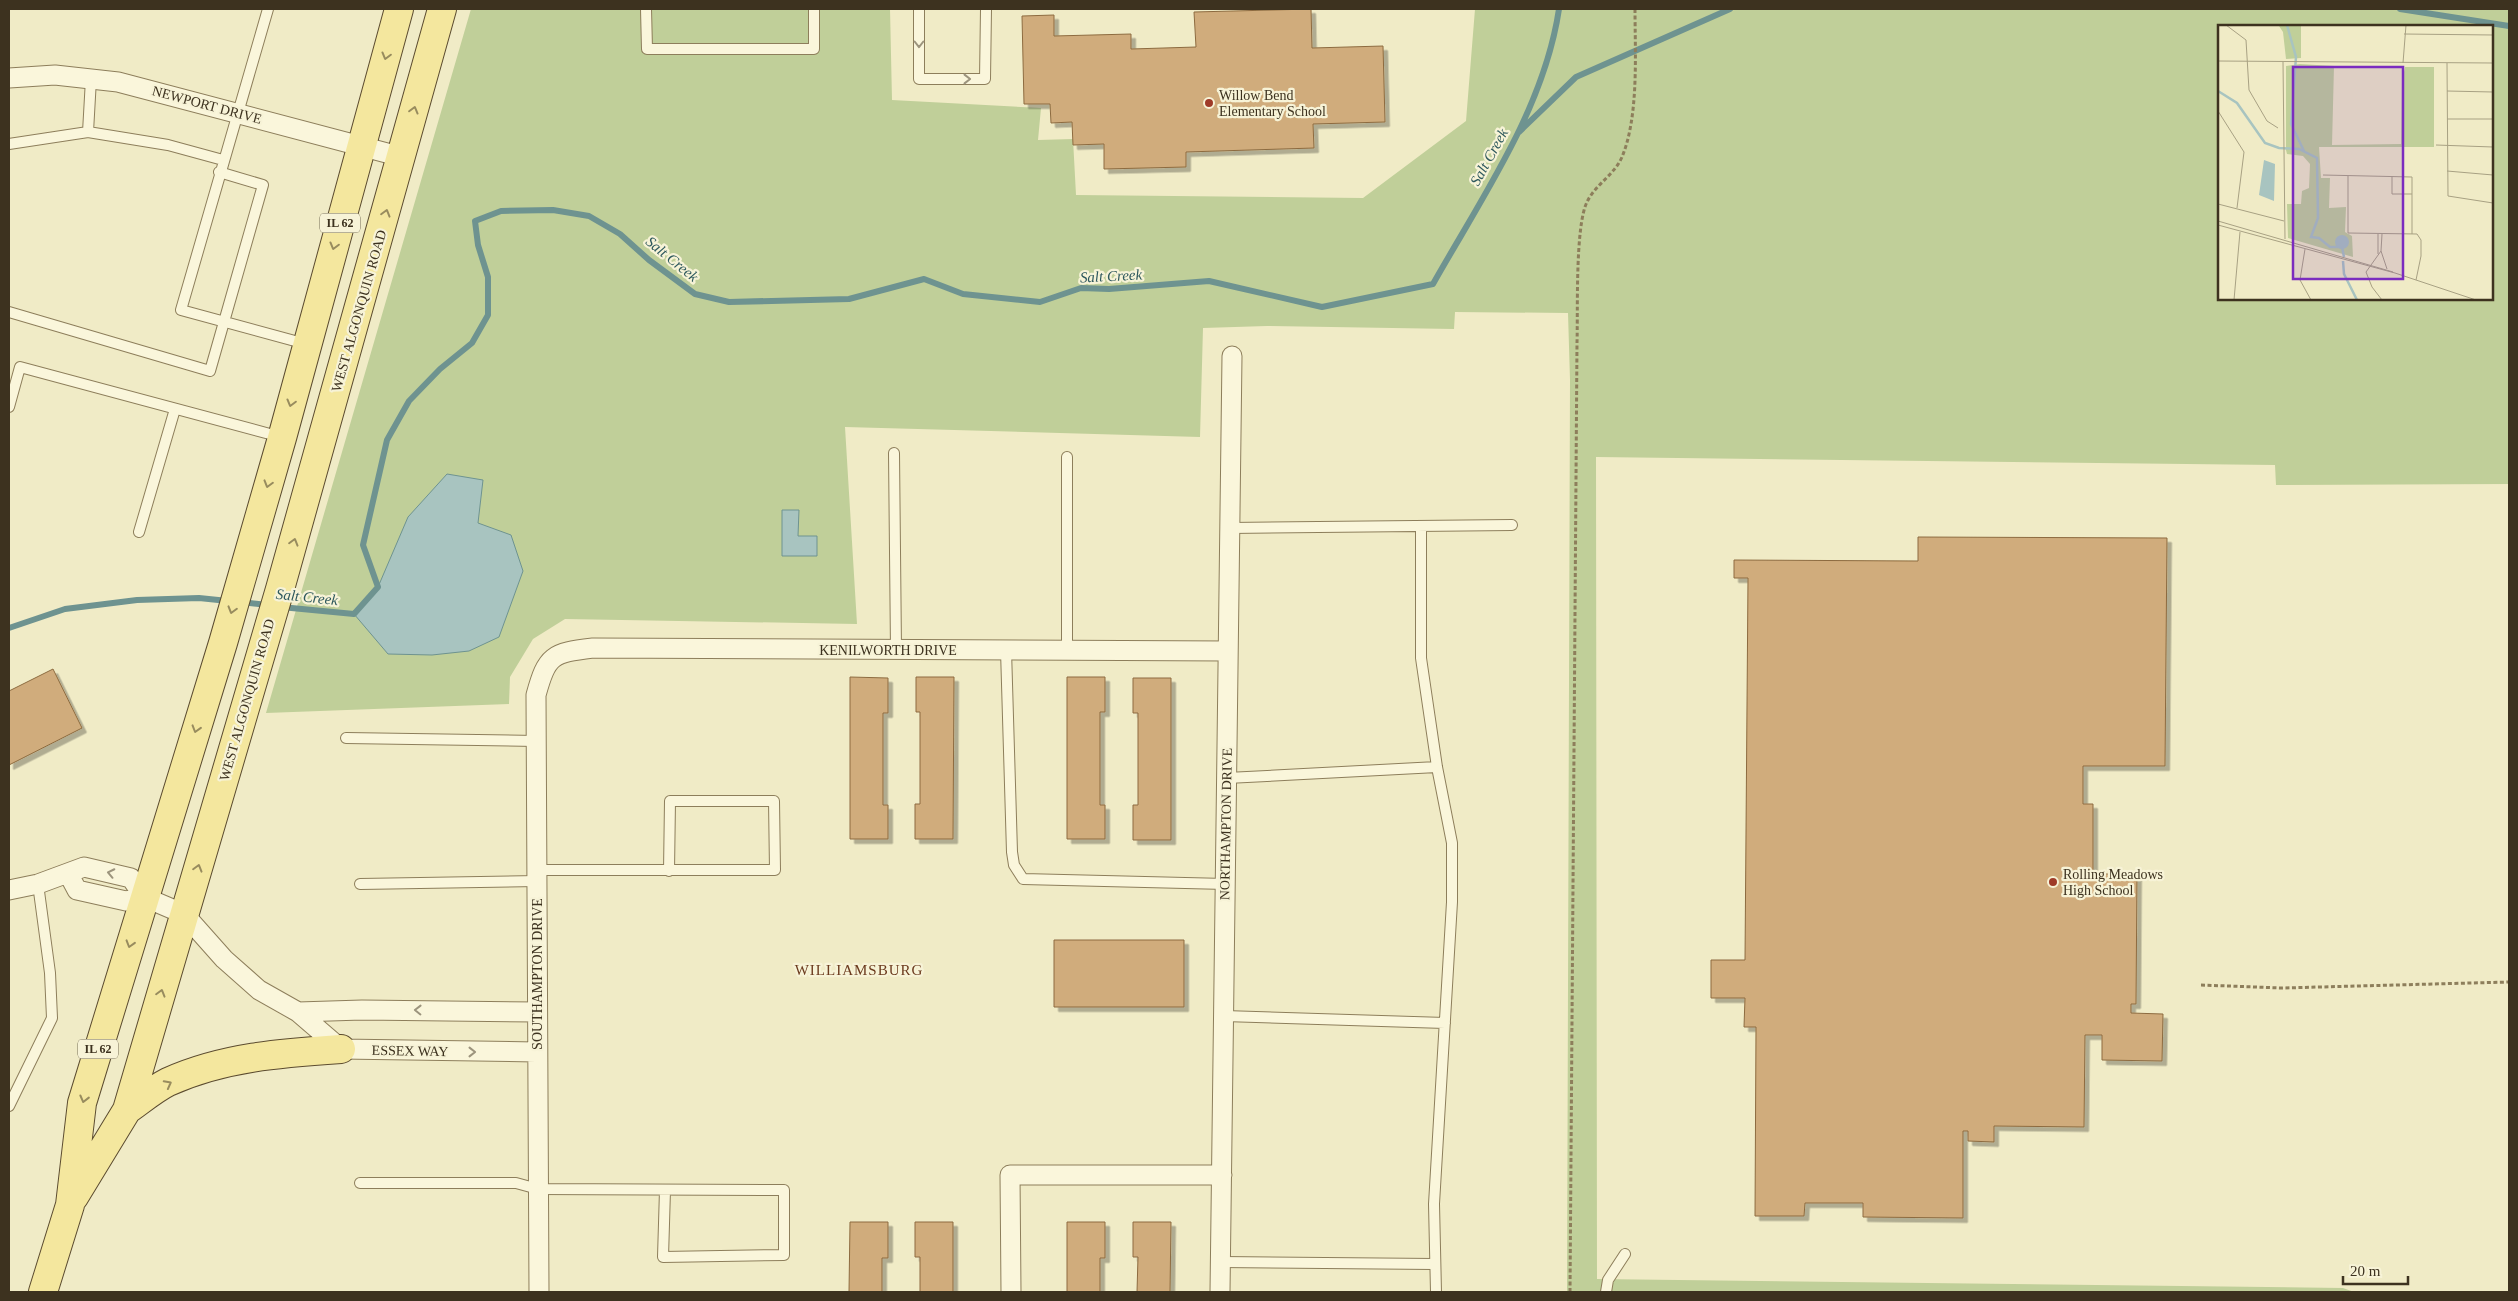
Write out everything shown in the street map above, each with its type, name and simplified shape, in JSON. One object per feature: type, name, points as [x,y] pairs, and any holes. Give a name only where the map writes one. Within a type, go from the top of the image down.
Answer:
[{"type":"main road","name":"WEST ALGONQUIN ROAD","points":[[44,1292],[70,1205],[82,1103],[223,643],[282,438],[399,9]]},
{"type":"main road","name":"WEST ALGONQUIN ROAD","points":[[70,1205],[127,1110],[280,589],[442,9]]},
{"type":"main road","points":[[127,1110],[167,1083],[217,1064],[281,1053],[341,1049]]},
{"type":"street","name":"NEWPORT DRIVE","points":[[9,78],[55,75],[118,82],[402,157]]},
{"type":"street","name":"NORTHAMPTON DRIVE","points":[[1220,1292],[1232,356]]},
{"type":"street","name":"KENILWORTH DRIVE","points":[[550,659],[570,651],[593,648],[1228,651]]},
{"type":"street","name":"SOUTHAMPTON DRIVE","points":[[539,1292],[536,1052],[536,695],[542,672],[550,659]]},
{"type":"street","points":[[9,890],[68,875],[84,867],[131,878],[144,897],[184,914],[224,959],[258,990],[298,1012],[341,1049]]},
{"type":"street","points":[[298,1012],[362,1010],[537,1012]]},
{"type":"street","name":"ESSEX WAY","points":[[341,1049],[536,1052]]},
{"type":"street","points":[[1011,1292],[1010,1175],[1222,1175]]},
{"type":"lane","points":[[268,9],[181,310],[307,344]]},
{"type":"lane","points":[[646,9],[647,50],[814,49],[814,9]]},
{"type":"lane","points":[[919,9],[919,79],[985,79],[986,9]]},
{"type":"lane","points":[[88,132],[91,79]]},
{"type":"lane","points":[[9,144],[88,132],[168,146],[223,160]]},
{"type":"lane","points":[[9,312],[210,371],[262,185],[220,172]]},
{"type":"lane","points":[[9,407],[20,367],[282,438]]},
{"type":"lane","points":[[140,532],[175,409]]},
{"type":"lane","points":[[894,453],[896,650]]},
{"type":"lane","points":[[1067,457],[1067,650]]},
{"type":"lane","points":[[1230,528],[1512,525]]},
{"type":"lane","points":[[1421,526],[1421,658],[1437,767],[1452,843],[1452,902],[1434,1204],[1436,1292]]},
{"type":"lane","points":[[1006,650],[1012,852],[1014,865],[1023,879],[1226,884]]},
{"type":"lane","points":[[346,738],[536,741]]},
{"type":"lane","points":[[1227,778],[1437,767]]},
{"type":"lane","points":[[360,884],[537,875],[775,870],[774,801],[670,801],[669,871]]},
{"type":"lane","points":[[9,1106],[52,1018],[50,973],[38,884]]},
{"type":"lane","points":[[1224,1016],[1444,1023]]},
{"type":"lane","points":[[360,1183],[516,1183],[538,1189],[784,1190],[784,1255],[663,1256],[665,1190]]},
{"type":"lane","points":[[1606,1292],[1608,1280],[1626,1254]]},
{"type":"lane","points":[[1221,1262],[1434,1264]]},
{"type":"path","points":[[1570,1292],[1576,353],[1581,233],[1587,203],[1622,158],[1629,129],[1636,72],[1634,9]]},
{"type":"path","points":[[2201,985],[2282,988],[2509,982]]},
{"type":"green space","points":[[471,9],[890,9],[892,100],[1041,108],[1038,140],[1073,139],[1076,195],[1363,198],[1466,121],[1475,9],[2509,9],[2509,484],[2276,485],[2275,465],[1596,457],[1597,1279],[2343,1288],[2354,1292],[1567,1292],[1570,380],[1568,313],[1455,312],[1454,329],[1267,326],[1203,328],[1200,437],[845,427],[857,624],[565,619],[533,639],[510,677],[509,704],[266,713]]},
{"type":"water","points":[[447,474],[483,480],[478,523],[511,535],[523,571],[499,637],[469,651],[432,655],[388,654],[354,614],[378,587],[408,517]]},
{"type":"water","points":[[782,510],[799,510],[798,536],[817,536],[817,556],[782,556]]},
{"type":"building","points":[[1311,9],[1312,48],[1383,46],[1385,122],[1313,124],[1314,148],[1186,152],[1186,167],[1104,169],[1104,144],[1073,145],[1072,122],[1051,123],[1050,104],[1024,104],[1022,16],[1054,15],[1054,36],[1131,34],[1131,49],[1196,47],[1194,12]]},
{"type":"building","points":[[1918,537],[2167,538],[2165,766],[2083,766],[2083,804],[2093,804],[2093,874],[2137,874],[2136,1004],[2131,1004],[2131,1013],[2163,1014],[2162,1061],[2102,1060],[2102,1035],[2085,1035],[2084,1127],[1994,1126],[1994,1142],[1968,1141],[1968,1131],[1963,1131],[1963,1218],[1863,1217],[1863,1203],[1805,1203],[1804,1216],[1755,1216],[1756,1027],[1744,1027],[1745,998],[1711,998],[1711,960],[1745,960],[1748,578],[1734,578],[1734,560],[1918,561]]},
{"type":"building","points":[[53,669],[82,728],[9,765],[9,691]]},
{"type":"building","points":[[850,677],[888,678],[888,713],[883,713],[883,805],[888,805],[888,839],[850,839]]},
{"type":"building","points":[[916,677],[954,677],[953,839],[915,839],[915,804],[920,804],[920,712],[916,712]]},
{"type":"building","points":[[1067,677],[1105,677],[1105,712],[1100,712],[1100,805],[1105,805],[1105,839],[1067,839]]},
{"type":"building","points":[[1133,678],[1171,678],[1171,840],[1133,840],[1133,805],[1138,805],[1138,713],[1133,713]]},
{"type":"building","points":[[1054,940],[1184,940],[1184,1007],[1054,1007]]},
{"type":"building","points":[[850,1222],[888,1222],[888,1258],[882,1258],[882,1292],[849,1292]]},
{"type":"building","points":[[915,1222],[953,1222],[953,1292],[920,1292],[920,1257],[915,1257]]},
{"type":"building","points":[[1067,1222],[1105,1222],[1105,1258],[1100,1258],[1100,1292],[1067,1292]]},
{"type":"building","points":[[1133,1222],[1171,1222],[1170,1292],[1137,1292],[1138,1257],[1133,1257]]},
{"type":"waterway","name":"Salt Creek","points":[[281,607],[354,614],[378,587],[363,545],[387,440],[409,401],[440,369],[472,343],[488,315],[488,277],[478,245],[475,221],[501,211],[553,210],[589,216],[620,234],[649,260],[695,294],[729,302],[849,299],[924,279],[963,294],[1040,302],[1081,288],[1109,289],[1209,281],[1322,307],[1433,284],[1509,151],[1525,117],[1540,82],[1551,46],[1559,9]]},
{"type":"waterway","points":[[1519,132],[1576,77],[1730,9]]},
{"type":"waterway","points":[[2400,9],[2509,26]]},
{"type":"waterway","name":"Salt Creek","points":[[9,628],[65,609],[137,600],[199,598],[228,601]]},
{"type":"waterway","name":"Salt Creek","points":[[241,602],[268,605]]},
{"type":"place","name":"Willow Bend Elementary School","points":[[1209,103]]},
{"type":"place","name":"Rolling Meadows High School","points":[[2053,882]]},
{"type":"district","name":"WILLIAMSBURG","points":[[859,970]]}]
